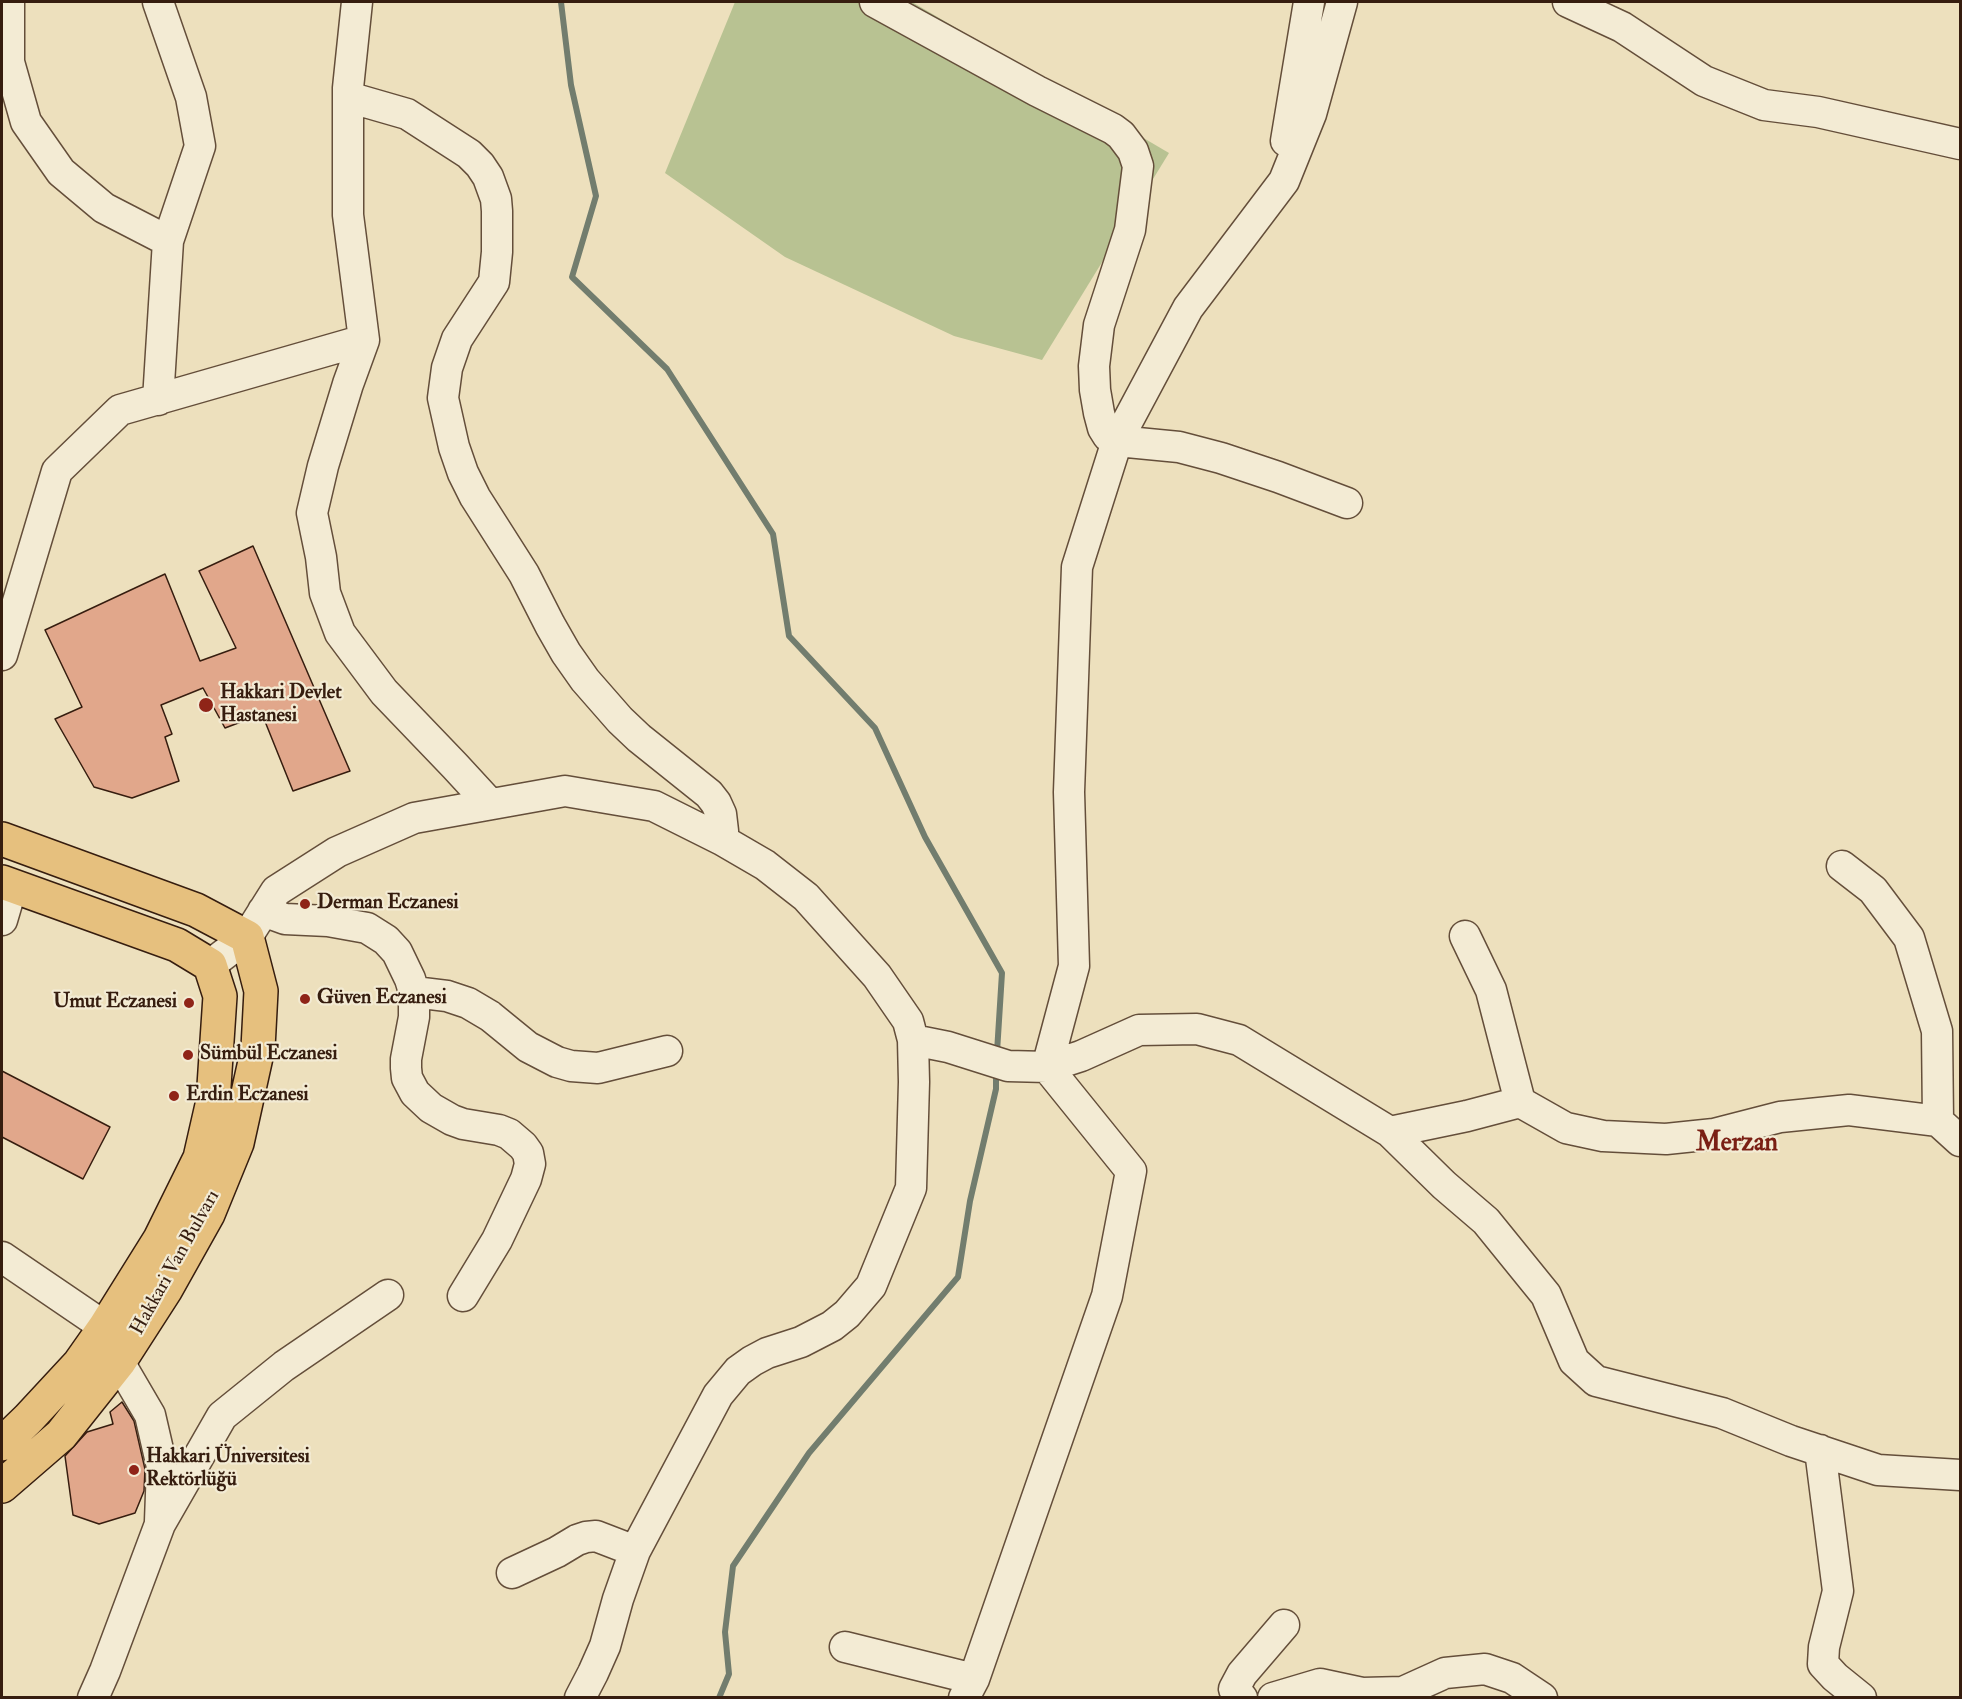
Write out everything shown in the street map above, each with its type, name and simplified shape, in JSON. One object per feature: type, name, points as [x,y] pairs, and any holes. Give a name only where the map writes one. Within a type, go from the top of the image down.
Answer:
[{"type":"main road","points":[[2,839],[196,910],[255,924]]},
{"type":"main road","points":[[7,884],[177,945],[210,965]]},
{"type":"main road","name":"Hakkari Van Bulvarı","points":[[2,1486],[61,1435],[119,1362],[166,1289],[208,1214],[237,1143],[258,1048],[261,991],[255,924]]},
{"type":"main road","name":"Hakkari Van Bulvarı","points":[[2,1444],[79,1364],[105,1327],[160,1239],[200,1158],[213,1101],[220,996],[210,965]]},
{"type":"street","points":[[9,2],[9,62],[26,122],[61,172],[104,208],[168,241]]},
{"type":"street","points":[[158,2],[191,97],[200,146],[168,241],[158,399]]},
{"type":"street","points":[[357,2],[348,97],[348,215],[364,340],[323,466],[312,513],[321,557],[325,593],[340,633],[384,692],[490,804]]},
{"type":"street","points":[[875,2],[1037,91],[1113,129],[1121,135],[1133,151],[1138,166],[1130,230],[1099,325],[1094,366],[1095,390],[1103,428],[1108,436],[1117,441],[1179,447],[1200,452],[1278,477],[1347,503]]},
{"type":"street","points":[[1279,189],[1309,2]]},
{"type":"street","points":[[1047,1067],[1074,966],[1069,792],[1077,567],[1117,441],[1188,308],[1284,181],[1311,114],[1342,2]]},
{"type":"street","points":[[1568,2],[1622,27],[1704,81],[1764,105],[1818,112],[1960,144]]},
{"type":"street","points":[[348,97],[407,114],[470,154],[488,177],[496,199],[497,211],[494,282],[457,339],[447,368],[444,398],[454,447],[463,473],[475,497],[524,574],[566,653],[590,687],[620,720],[709,794],[721,814],[722,840]]},
{"type":"street","points":[[2,655],[57,471],[120,410],[364,340]]},
{"type":"street","points":[[210,965],[255,924],[276,891],[337,852],[414,818],[565,791],[654,806],[722,840],[765,865],[806,897],[877,976],[908,1021],[913,1040],[914,1114],[911,1188],[871,1286],[847,1314],[832,1326],[818,1335],[767,1353],[752,1361],[727,1382],[635,1551],[605,1646],[580,1698]]},
{"type":"street","points":[[1842,866],[1873,890],[1909,938],[1937,1031],[1938,1121]]},
{"type":"street","points":[[2,920],[7,884]]},
{"type":"street","points":[[255,924],[285,919],[328,921],[367,928],[377,933],[397,952],[414,992],[415,1006],[406,1068],[415,1093],[431,1108],[452,1120],[499,1130],[523,1146],[530,1164],[525,1179],[496,1240],[463,1296]]},
{"type":"street","points":[[1465,936],[1491,990],[1520,1102]]},
{"type":"street","points":[[414,992],[447,996],[468,1003],[490,1016],[528,1047],[557,1062],[571,1066],[591,1068],[611,1066],[667,1051]]},
{"type":"street","points":[[913,1040],[948,1047],[1008,1066],[1047,1067],[1081,1056],[1139,1030],[1197,1029],[1239,1040],[1390,1132],[1444,1185],[1486,1221],[1546,1295],[1574,1361],[1596,1381],[1722,1413],[1878,1470],[1960,1475]]},
{"type":"street","points":[[845,1647],[969,1688],[1107,1296],[1131,1171],[1047,1067]]},
{"type":"street","points":[[1390,1132],[1520,1102],[1566,1128],[1603,1136],[1666,1139],[1714,1134],[1780,1118],[1849,1110],[1938,1121],[1960,1141]]},
{"type":"street","points":[[2,1257],[105,1327]]},
{"type":"street","points":[[93,1698],[160,1524],[222,1416],[284,1366],[388,1295]]},
{"type":"street","points":[[119,1362],[150,1415],[162,1467],[160,1524]]},
{"type":"street","points":[[1820,1450],[1838,1591],[1824,1647],[1823,1664],[1861,1698]]},
{"type":"street","points":[[512,1573],[586,1537],[596,1536],[635,1551]]},
{"type":"street","points":[[1242,1698],[1234,1689],[1242,1674],[1284,1625]]},
{"type":"street","points":[[1273,1698],[1320,1684],[1362,1693],[1403,1692],[1445,1673],[1485,1669],[1512,1678],[1542,1698]]},
{"type":"green space","points":[[735,2],[912,2],[1169,153],[1042,360],[954,336],[785,257],[665,173]]},
{"type":"building","name":"Hakkari Devlet Hastanesi","points":[[253,546],[350,771],[293,791],[262,714],[225,728],[203,688],[161,705],[172,734],[165,737],[179,781],[132,798],[94,787],[55,719],[82,707],[45,630],[165,574],[200,661],[236,648],[199,571]]},
{"type":"building","points":[[2,1071],[110,1127],[83,1179],[2,1137]]},
{"type":"building","name":"Hakkari Üniversitesi Rektörlüğü","points":[[122,1402],[134,1421],[145,1469],[144,1491],[135,1513],[99,1524],[73,1515],[65,1456],[87,1432],[113,1424],[110,1412]]},
{"type":"waterway","points":[[561,2],[571,85],[596,196],[572,277],[667,369],[773,534],[789,636],[875,728],[925,837],[1002,973],[997,1052]]},
{"type":"waterway","points":[[719,1698],[729,1674],[725,1632],[733,1566],[809,1453],[958,1277],[970,1201],[996,1089],[996,1072]]},
{"type":"place","name":"Hakkari Devlet Hastanesi","points":[[206,705]]},
{"type":"place","name":"Derman Eczanesi","points":[[305,904]]},
{"type":"place","name":"Güven Eczanesi","points":[[305,999]]},
{"type":"place","name":"Umut Eczanesi","points":[[189,1003]]},
{"type":"place","name":"Sümbül Eczanesi","points":[[188,1055]]},
{"type":"place","name":"Erdin Eczanesi","points":[[174,1096]]},
{"type":"place","name":"Hakkari Üniversitesi Rektörlüğü","points":[[134,1470]]},
{"type":"district","name":"Merzan","points":[[1737,1144]]}]
